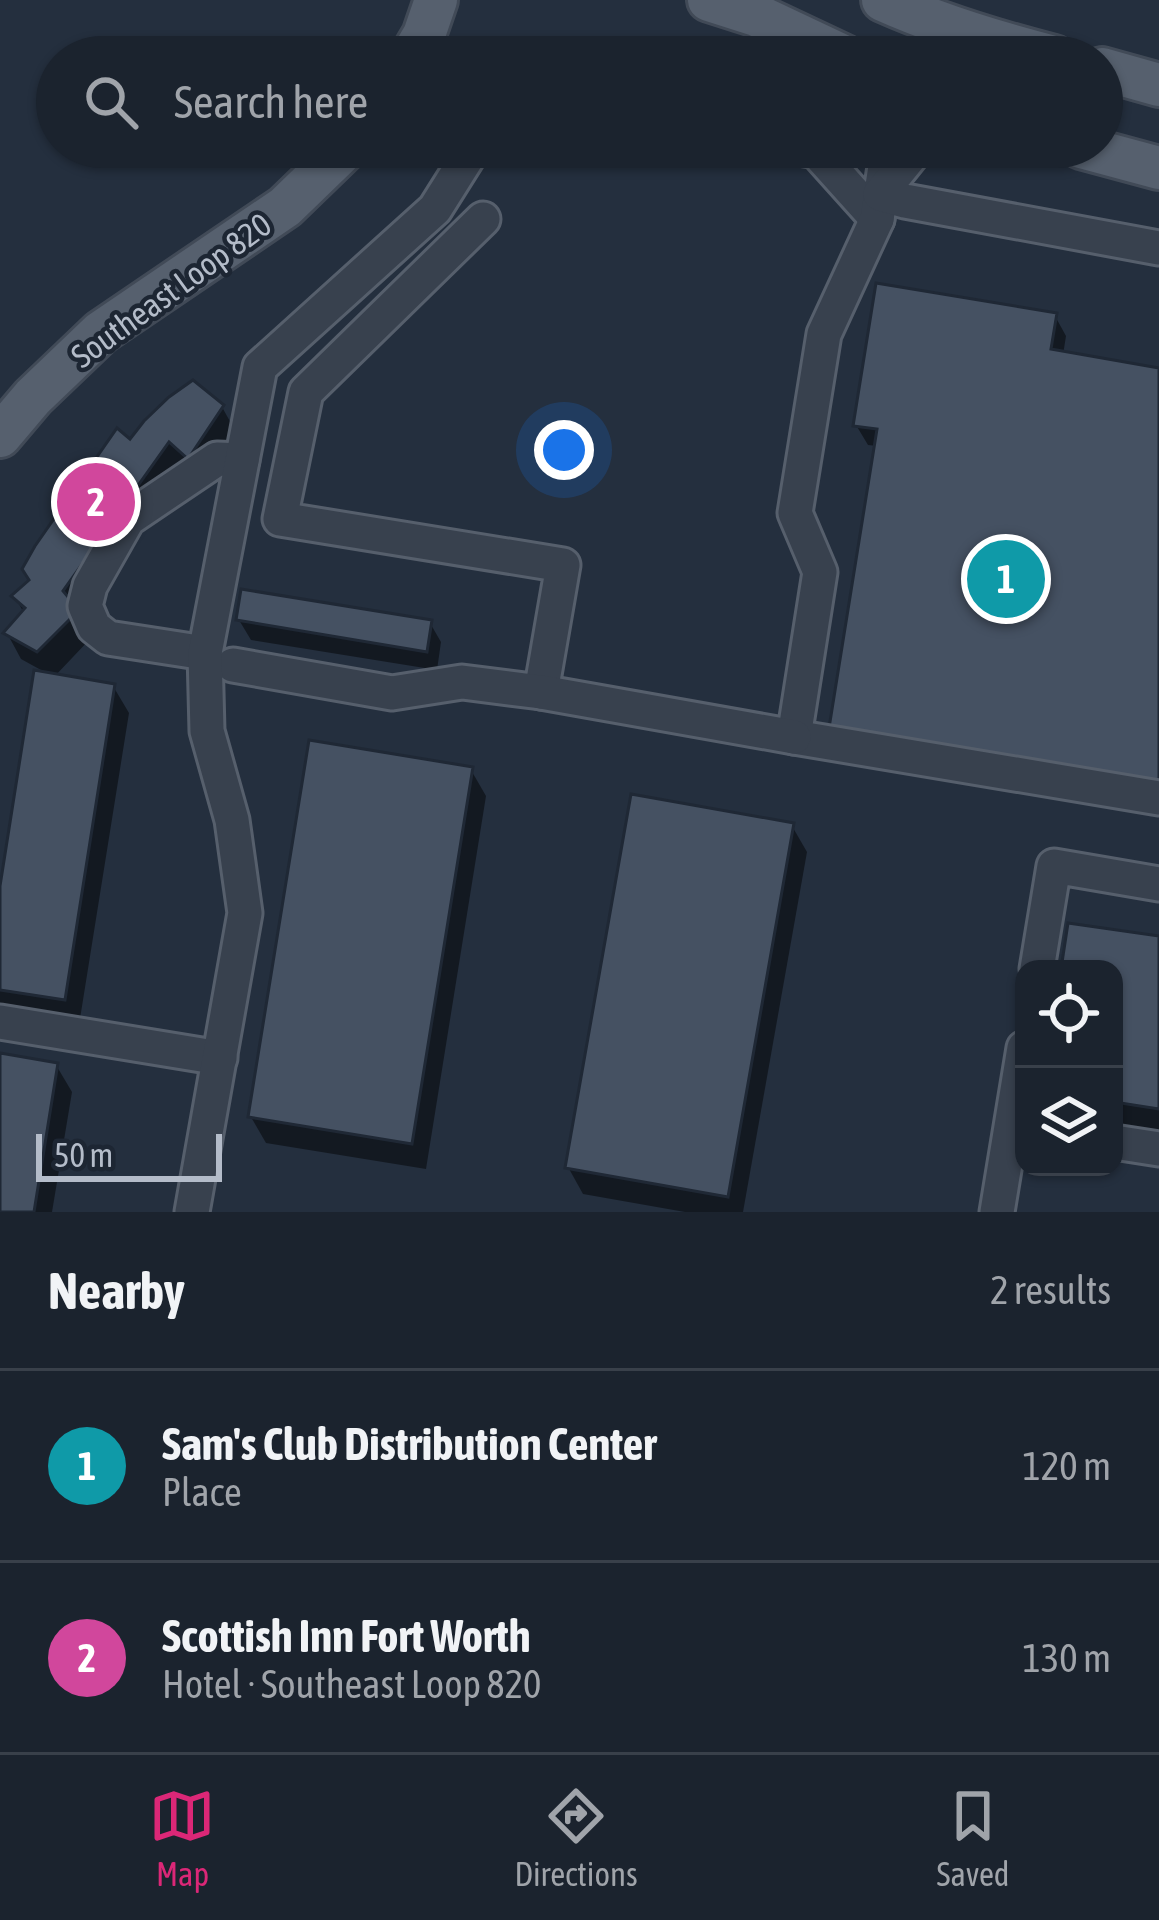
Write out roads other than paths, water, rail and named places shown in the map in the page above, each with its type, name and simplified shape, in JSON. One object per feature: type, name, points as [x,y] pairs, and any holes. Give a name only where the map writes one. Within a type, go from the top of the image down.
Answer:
[{"type":"main road","points":[[423,36],[436,0]]},
{"type":"main road","points":[[709,0],[800,36]]},
{"type":"main road","points":[[883,0],[927,26],[968,36]]},
{"type":"main road","points":[[1123,75],[1159,85]]},
{"type":"main road","points":[[1123,158],[1159,168]]},
{"type":"main road","name":"Southeast Loop 820","points":[[0,436],[101,332],[285,207],[325,168]]},
{"type":"lane","points":[[194,1212],[245,913],[232,820],[207,731],[242,460],[260,367],[435,209],[461,168]]},
{"type":"lane","points":[[835,168],[879,206]]},
{"type":"lane","points":[[879,206],[885,168]]},
{"type":"lane","points":[[794,737],[820,572],[795,512],[824,334],[879,206],[904,168]]},
{"type":"lane","points":[[879,206],[905,201],[1159,248]]},
{"type":"lane","points":[[483,219],[306,392],[280,519],[562,565],[541,692]]},
{"type":"lane","points":[[242,460],[217,459],[128,520],[90,586],[85,606],[94,627],[108,638],[392,693],[462,682],[541,692],[1159,798]]},
{"type":"lane","points":[[1038,960],[1054,866],[1159,884]]},
{"type":"lane","points":[[0,1022],[220,1058]]},
{"type":"lane","points":[[997,1212],[1015,1137]]},
{"type":"lane","points":[[1123,1143],[1159,1149]]},
{"type":"place","name":"Scottish Inn Fort Worth","points":[[96,502]]},
{"type":"place","name":"Sam's Club Distribution Center","points":[[1006,579]]}]
